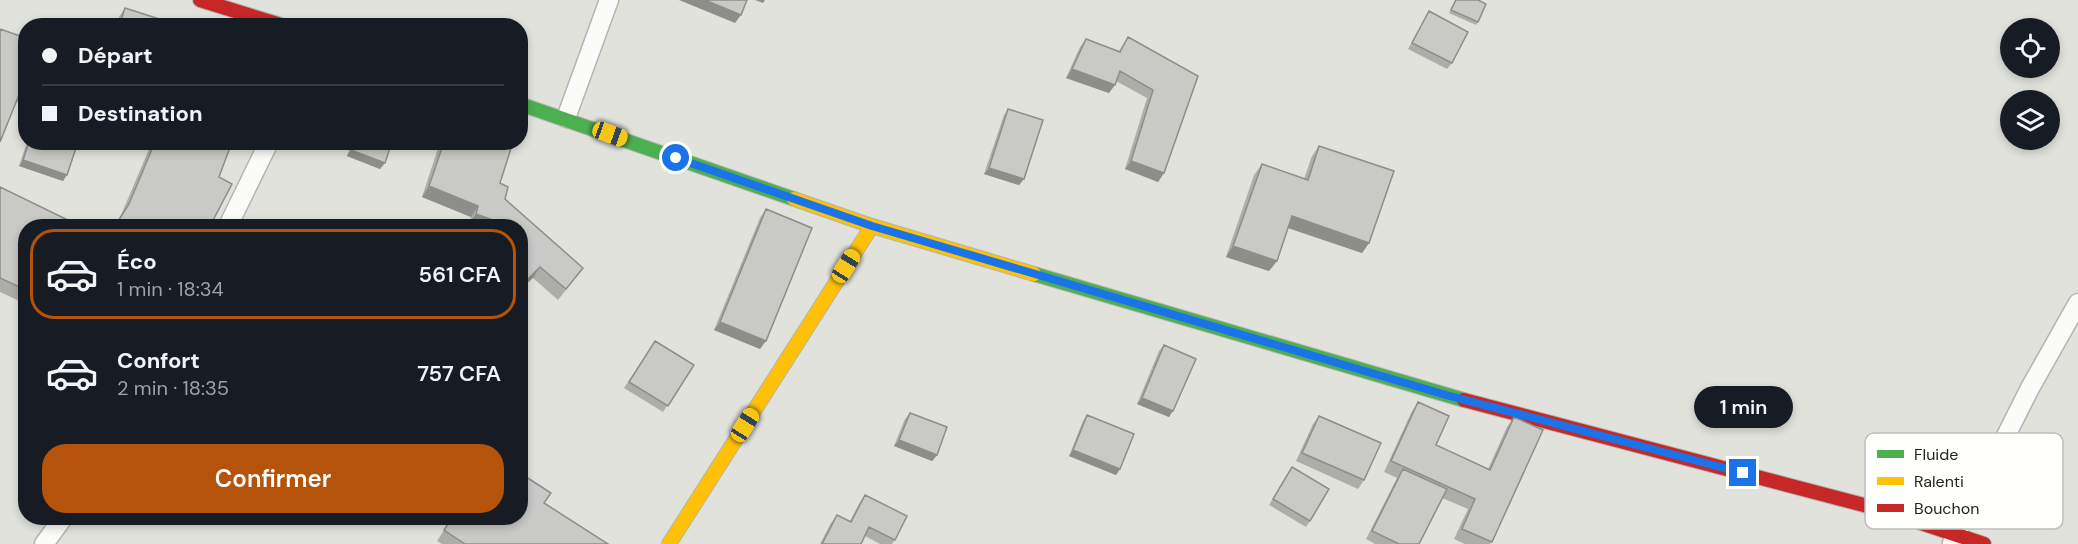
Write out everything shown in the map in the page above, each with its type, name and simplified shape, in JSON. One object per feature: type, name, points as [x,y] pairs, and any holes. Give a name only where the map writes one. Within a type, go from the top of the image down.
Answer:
[{"type":"street","points":[[200,0],[258,18]]},
{"type":"street","points":[[566,118],[609,0]]},
{"type":"street","points":[[528,106],[872,226],[1446,395],[1865,505]]},
{"type":"street","points":[[231,219],[265,150]]},
{"type":"street","points":[[669,544],[872,226]]},
{"type":"street","points":[[2008,433],[2078,303]]},
{"type":"street","points":[[44,544],[58,525]]},
{"type":"street","points":[[1930,529],[1955,539],[1984,544]]},
{"type":"building","points":[[705,0],[747,0],[741,15]]},
{"type":"building","points":[[1456,0],[1478,0],[1486,4],[1478,22],[1451,10]]},
{"type":"building","points":[[125,8],[156,18],[122,18]]},
{"type":"building","points":[[1429,11],[1468,32],[1452,63],[1412,43]]},
{"type":"building","points":[[0,29],[18,35],[18,97],[0,142]]},
{"type":"building","points":[[1128,37],[1198,76],[1164,173],[1131,161],[1153,90],[1120,71],[1115,85],[1072,69],[1086,39],[1120,52]]},
{"type":"building","points":[[1008,109],[1043,120],[1024,179],[989,168]]},
{"type":"building","points":[[1319,146],[1394,171],[1369,243],[1292,216],[1277,261],[1233,246],[1262,164],[1308,180]]},
{"type":"building","points":[[26,150],[75,150],[67,175],[23,160]]},
{"type":"building","points":[[152,150],[229,150],[219,177],[232,184],[214,219],[119,219],[129,204]]},
{"type":"building","points":[[351,150],[389,150],[385,163]]},
{"type":"building","points":[[441,150],[510,150],[500,183],[508,187],[505,199],[528,219],[490,219],[476,214],[478,206],[429,186]]},
{"type":"building","points":[[0,187],[66,219],[18,219],[18,286],[0,278]]},
{"type":"building","points":[[766,209],[812,228],[766,341],[720,322]]},
{"type":"building","points":[[528,219],[583,268],[566,289],[540,267],[528,279]]},
{"type":"building","points":[[655,341],[694,365],[668,406],[629,382]]},
{"type":"building","points":[[1164,345],[1196,359],[1173,411],[1142,398]]},
{"type":"building","points":[[1418,402],[1449,416],[1436,445],[1490,470],[1514,417],[1543,430],[1492,542],[1462,529],[1475,499],[1391,461]]},
{"type":"building","points":[[910,413],[947,427],[937,455],[899,440]]},
{"type":"building","points":[[1087,415],[1134,434],[1120,469],[1073,450]]},
{"type":"building","points":[[1319,416],[1381,443],[1364,480],[1302,453]]},
{"type":"building","points":[[1292,467],[1329,489],[1310,521],[1273,499]]},
{"type":"building","points":[[1403,469],[1447,489],[1419,544],[1399,544],[1372,531]]},
{"type":"building","points":[[528,478],[551,493],[544,503],[608,544],[465,544],[444,530],[447,525],[528,525]]},
{"type":"building","points":[[865,495],[907,516],[895,540],[869,527],[861,544],[822,544],[837,515],[851,522]]},
{"type":"traffic: fast","points":[[528,107],[794,199]]},
{"type":"traffic: fast","points":[[1034,274],[1464,400]]},
{"type":"traffic: slow","points":[[794,199],[872,226],[1034,274]]},
{"type":"traffic: slow","points":[[669,544],[872,226]]},
{"type":"traffic: jam","points":[[200,0],[258,18]]},
{"type":"traffic: jam","points":[[1464,400],[1865,505]]},
{"type":"traffic: jam","points":[[1939,529],[1984,544]]},
{"type":"route","points":[[676,158],[872,226],[1446,395],[1743,473]]}]
